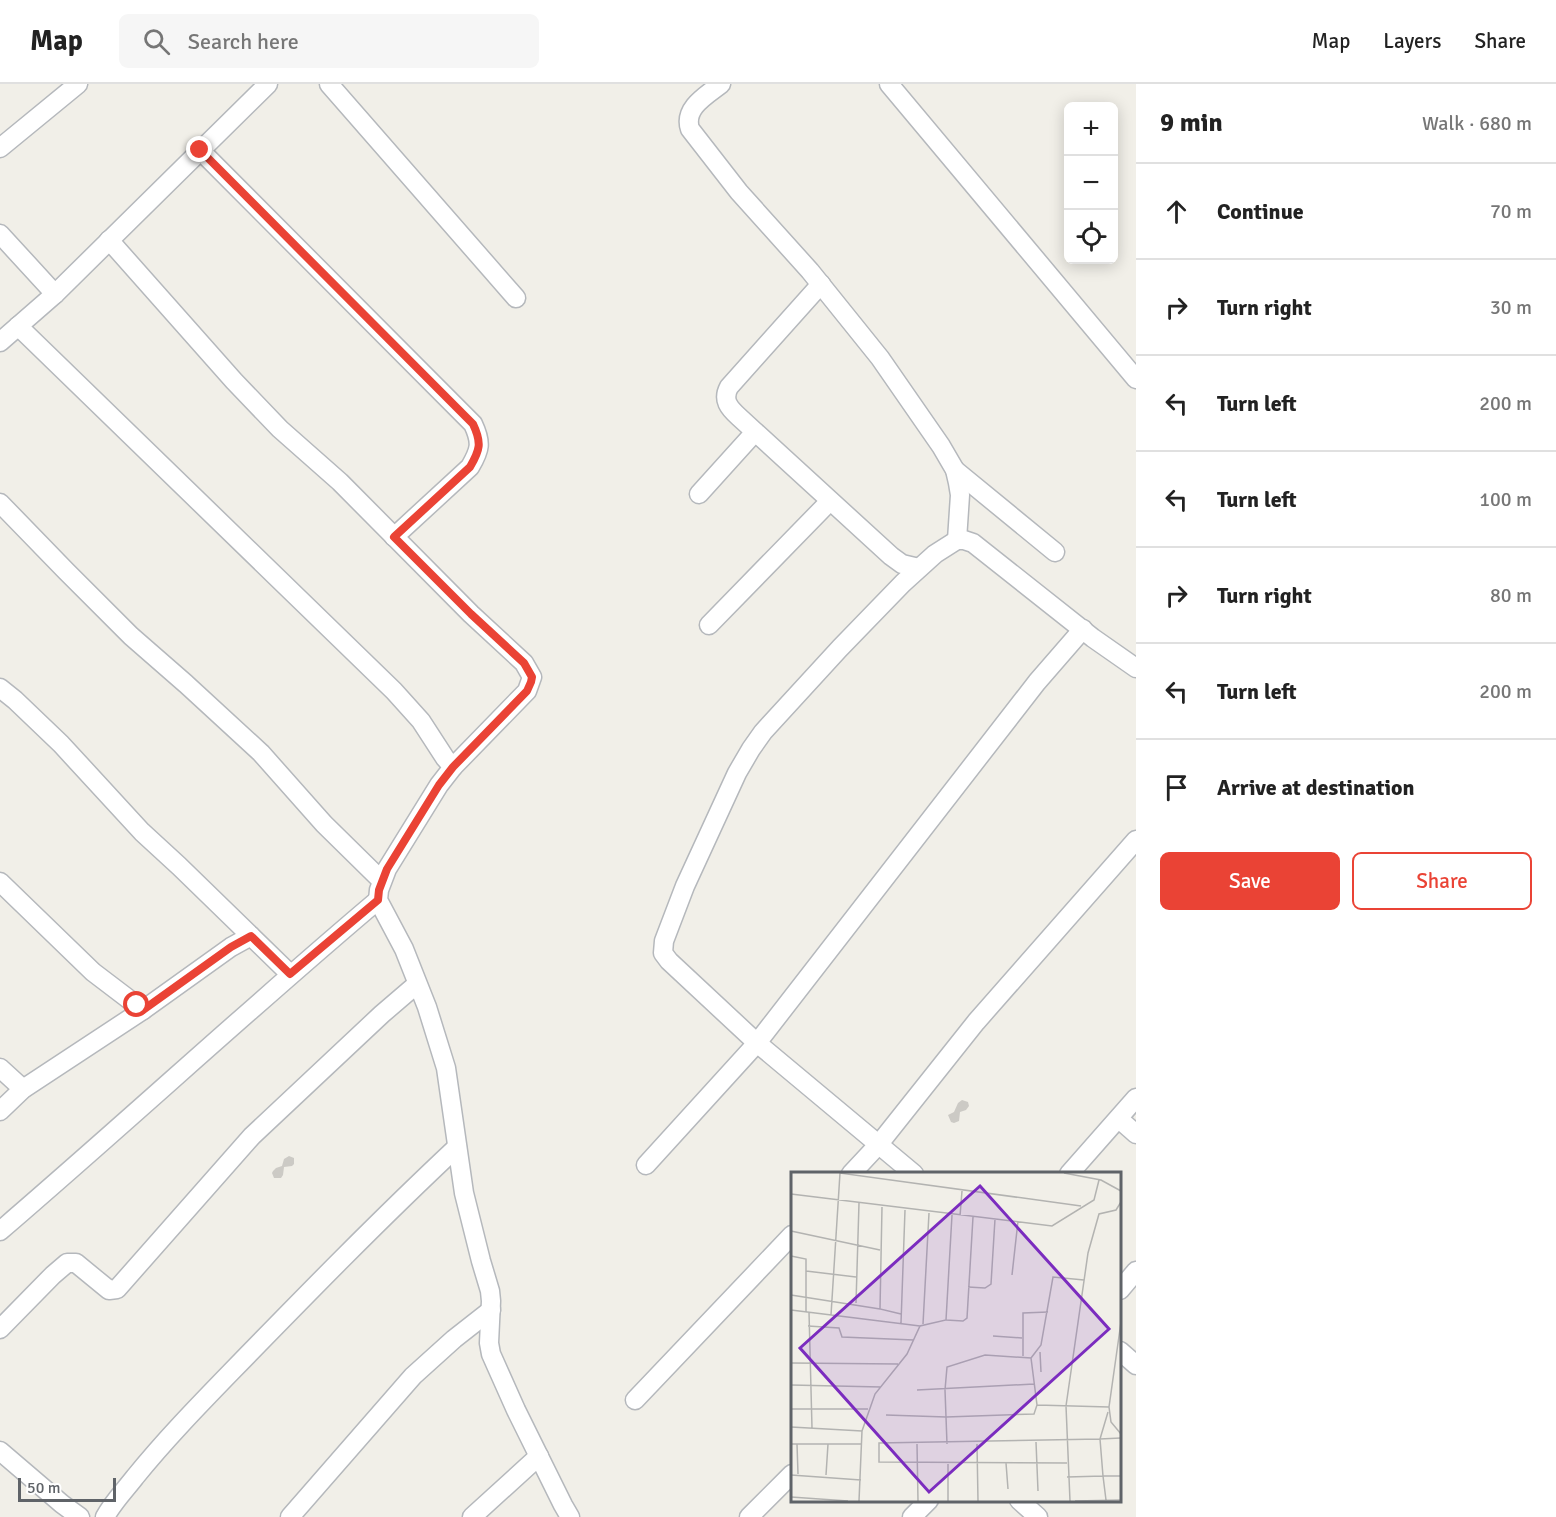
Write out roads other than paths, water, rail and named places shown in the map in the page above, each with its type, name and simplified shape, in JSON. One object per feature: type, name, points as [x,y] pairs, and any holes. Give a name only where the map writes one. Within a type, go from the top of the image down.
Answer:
[{"type":"street","points":[[0,148],[78,84]]},
{"type":"street","points":[[0,342],[55,294],[268,84]]},
{"type":"street","points":[[329,84],[516,298]]},
{"type":"street","points":[[721,84],[694,107],[687,117],[690,129],[739,192],[821,284],[880,358],[941,446],[955,470],[960,495],[957,540]]},
{"type":"street","points":[[889,84],[1136,380]]},
{"type":"street","points":[[200,150],[473,424],[480,444],[470,467],[394,537]]},
{"type":"street","points":[[0,234],[55,294]]},
{"type":"street","points":[[0,1231],[95,1150],[290,974],[378,900],[387,869],[439,785],[453,767],[527,691],[532,677],[524,663],[471,614],[340,482],[280,429],[234,381],[109,240]]},
{"type":"street","points":[[821,284],[729,387],[726,393],[726,403],[830,501],[902,564],[919,568]]},
{"type":"street","points":[[18,326],[394,691],[421,721],[453,767]]},
{"type":"street","points":[[699,494],[755,432]]},
{"type":"street","points":[[955,470],[1054,552]]},
{"type":"street","points":[[708,625],[830,501]]},
{"type":"street","points":[[0,503],[131,636],[261,753],[324,825],[382,881]]},
{"type":"street","points":[[913,1172],[757,1043],[669,961],[663,953],[664,941],[685,886],[737,773],[763,732],[903,583],[935,554],[957,540],[972,543],[1093,638],[1136,668]]},
{"type":"street","points":[[646,1165],[757,1043],[1037,682],[1083,629]]},
{"type":"street","points":[[0,688],[61,744],[142,832],[290,974]]},
{"type":"street","points":[[852,1172],[879,1144],[976,1022],[1136,840]]},
{"type":"street","points":[[0,882],[93,972],[143,1010]]},
{"type":"street","points":[[378,900],[404,949],[435,1031],[446,1068],[464,1193],[480,1261],[490,1291],[489,1343],[491,1354],[570,1517]]},
{"type":"street","points":[[0,1110],[23,1089],[251,936]]},
{"type":"street","points":[[0,1329],[52,1275],[67,1263],[76,1263],[109,1290],[117,1289],[252,1136],[417,984]]},
{"type":"street","points":[[0,1068],[23,1089]]},
{"type":"street","points":[[1070,1172],[1136,1098]]},
{"type":"street","points":[[1119,1119],[1136,1134]]},
{"type":"street","points":[[105,1517],[181,1423],[410,1190],[457,1147]]},
{"type":"street","points":[[635,1400],[791,1235]]},
{"type":"street","points":[[1121,1288],[1136,1271]]},
{"type":"street","points":[[291,1517],[413,1376],[453,1339],[491,1310]]},
{"type":"street","points":[[1121,1353],[1136,1365]]},
{"type":"street","points":[[0,1451],[80,1517]]},
{"type":"street","points":[[472,1517],[539,1456]]},
{"type":"street","points":[[748,1517],[791,1475]]},
{"type":"street","points":[[912,1517],[927,1502]]},
{"type":"street","points":[[1021,1502],[1038,1517]]}]
